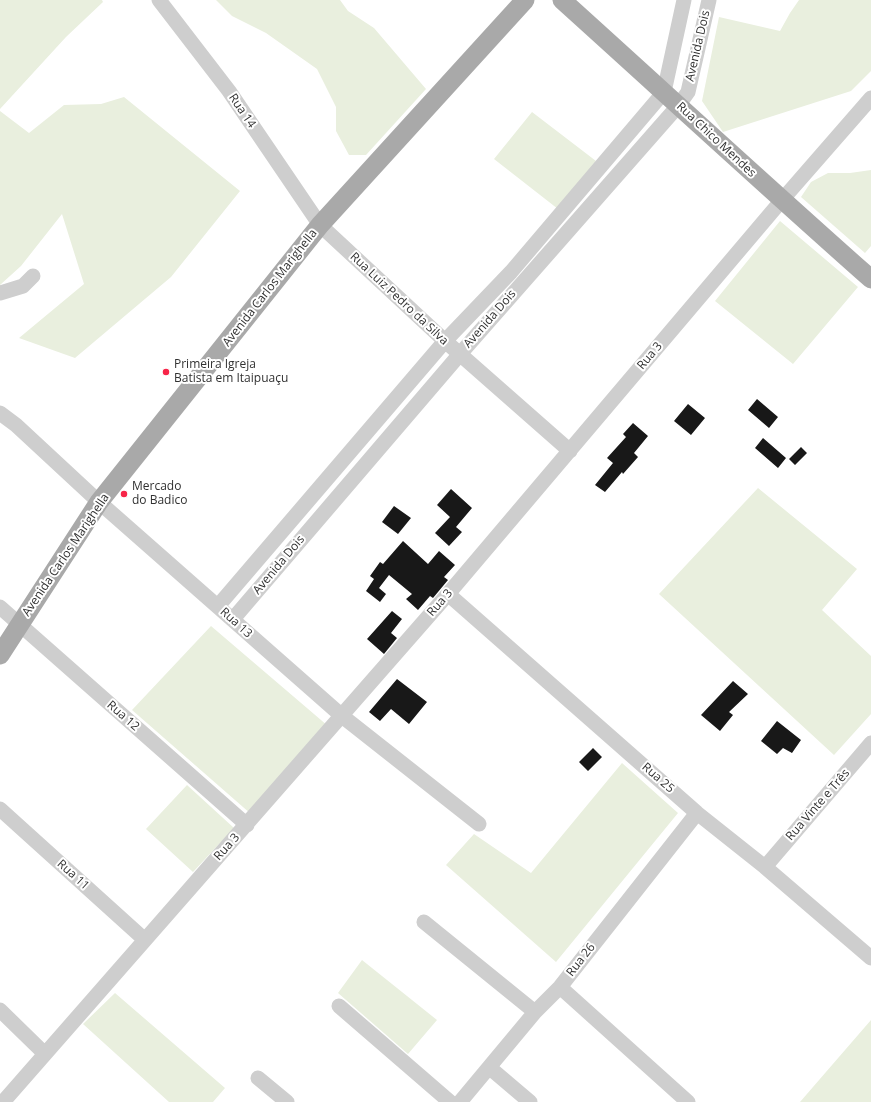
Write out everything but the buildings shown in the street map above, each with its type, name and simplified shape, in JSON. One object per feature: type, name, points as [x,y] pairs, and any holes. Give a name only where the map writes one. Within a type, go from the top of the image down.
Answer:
[{"type":"main road","name":"Avenida Carlos Marighella","points":[[0,655],[99,502],[320,226],[525,0]]},
{"type":"main road","name":"Rua Chico Mendes","points":[[562,0],[871,279]]},
{"type":"street","name":"Rua 14","points":[[159,0],[229,91],[320,226]]},
{"type":"street","name":"Avenida Dois","points":[[218,606],[445,341],[511,272],[664,92],[684,0]]},
{"type":"street","name":"Avenida Dois","points":[[233,619],[460,354],[678,106],[688,92],[709,0]]},
{"type":"street","name":"Rua 3","points":[[3,1102],[448,594],[782,200],[871,98]]},
{"type":"street","name":"Rua Luiz Pedro da Silva","points":[[320,226],[445,341],[570,451]]},
{"type":"street","points":[[0,293],[24,286],[33,276]]},
{"type":"street","name":"Rua 13","points":[[0,413],[16,425],[99,502],[342,716],[479,824]]},
{"type":"street","name":"Rua 25","points":[[448,594],[697,813],[765,867],[871,958]]},
{"type":"street","name":"Rua 12","points":[[0,607],[247,825]]},
{"type":"street","name":"Rua Vinte e Três","points":[[765,867],[871,743]]},
{"type":"street","name":"Rua 11","points":[[0,809],[145,940]]},
{"type":"street","name":"Rua 26","points":[[460,1102],[490,1068],[535,1012],[560,986],[697,813]]},
{"type":"street","points":[[424,922],[535,1012]]},
{"type":"street","points":[[560,986],[688,1102]]},
{"type":"street","points":[[339,1006],[450,1102]]},
{"type":"street","points":[[0,1010],[45,1054]]},
{"type":"street","points":[[490,1068],[530,1102]]},
{"type":"street","points":[[258,1078],[287,1102]]},
{"type":"green space","points":[[0,0],[102,0],[103,2],[66,37],[0,109]]},
{"type":"green space","points":[[216,0],[340,0],[348,11],[374,28],[426,89],[366,155],[349,155],[336,131],[336,107],[317,69],[266,33],[232,16]]},
{"type":"green space","points":[[799,0],[871,0],[871,71],[851,91],[723,132],[702,101],[719,17],[780,31]]},
{"type":"green space","points":[[124,97],[240,191],[171,277],[75,358],[19,338],[84,284],[62,214],[21,266],[0,285],[0,111],[29,133],[64,105],[101,104]]},
{"type":"green space","points":[[532,112],[596,161],[558,209],[494,159]]},
{"type":"green space","points":[[871,170],[871,246],[865,253],[801,197],[811,182],[828,173],[850,173]]},
{"type":"green space","points":[[780,221],[858,287],[793,364],[715,301]]},
{"type":"green space","points":[[758,488],[857,569],[822,610],[871,656],[871,714],[834,755],[659,594]]},
{"type":"green space","points":[[211,626],[328,726],[251,814],[132,710]]},
{"type":"green space","points":[[622,763],[678,813],[556,962],[446,865],[474,834],[531,873]]},
{"type":"green space","points":[[187,785],[234,828],[193,872],[146,829]]},
{"type":"green space","points":[[362,960],[437,1020],[408,1054],[338,993]]},
{"type":"green space","points":[[115,993],[225,1088],[213,1102],[169,1102],[83,1024]]},
{"type":"green space","points":[[871,1020],[871,1102],[800,1102]]},
{"type":"place","name":"Primeira Igreja Batista em Itaipuaçu","points":[[166,372]]},
{"type":"place","name":"Mercado do Badico","points":[[124,494]]}]
